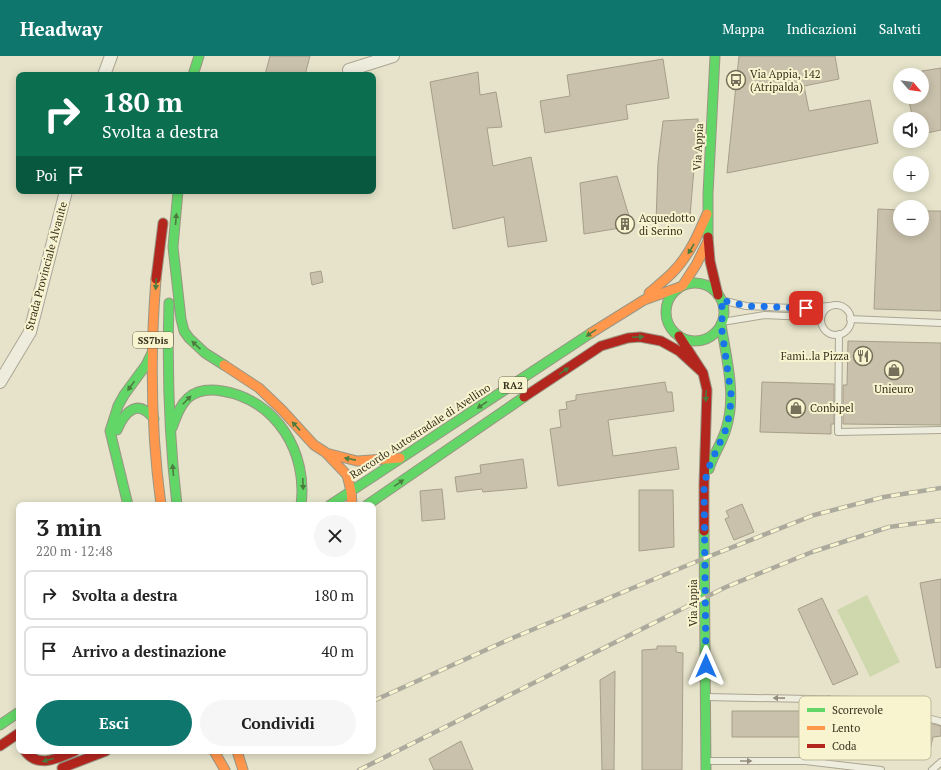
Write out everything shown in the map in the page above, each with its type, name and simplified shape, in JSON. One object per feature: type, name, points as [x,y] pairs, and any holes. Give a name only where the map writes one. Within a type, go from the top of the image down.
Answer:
[{"type":"main road","points":[[194,72],[199,56]]},
{"type":"main road","name":"Via Appia","points":[[704,484],[709,467],[726,429],[730,412],[731,394],[721,323],[723,314],[720,297],[712,276],[708,240],[707,214],[715,56]]},
{"type":"main road","name":"SS7bis","points":[[177,502],[170,435],[168,353],[173,247],[178,194]]},
{"type":"main road","name":"SS7bis","points":[[161,502],[154,435],[152,353],[159,245],[164,214]]},
{"type":"main road","points":[[644,300],[652,290],[665,281],[686,257],[699,234],[707,214]]},
{"type":"main road","name":"Via Appia","points":[[706,766],[704,484],[707,390],[703,373],[678,335],[670,326],[667,319],[666,310],[668,301],[673,293],[682,286],[693,272],[701,258],[708,240]]},
{"type":"main road","points":[[173,247],[182,326],[189,338],[217,362],[259,388],[282,410],[314,445],[325,452],[347,475],[351,491],[351,502]]},
{"type":"main road","points":[[644,300],[689,283],[706,285],[713,289],[720,297]]},
{"type":"main road","name":"Raccordo Autostradale di Avellino","points":[[334,502],[623,312],[644,300]]},
{"type":"main road","points":[[661,331],[678,335],[688,340],[698,340],[707,338],[715,332],[721,323]]},
{"type":"main road","points":[[601,346],[614,334],[634,328],[649,329]]},
{"type":"main road","points":[[601,346],[626,338],[641,336],[654,338],[665,341],[685,354],[703,373]]},
{"type":"main road","name":"RA2","points":[[371,502],[601,346]]},
{"type":"main road","points":[[127,502],[110,431],[118,406],[124,395],[146,365],[152,353]]},
{"type":"main road","points":[[170,435],[179,409],[186,400],[200,391],[207,390],[229,392],[250,399],[259,404],[275,419],[293,446],[302,472],[303,494],[301,502]]},
{"type":"main road","points":[[114,446],[120,421],[125,414],[132,409],[139,408],[146,410],[154,419]]},
{"type":"main road","points":[[325,452],[350,460],[361,461],[402,458]]},
{"type":"main road","points":[[0,725],[16,714]]},
{"type":"main road","points":[[0,746],[16,735]]},
{"type":"main road","points":[[26,754],[32,761],[37,763],[67,754]]},
{"type":"main road","points":[[56,770],[98,754]]},
{"type":"main road","points":[[216,754],[226,770]]},
{"type":"main road","points":[[221,754],[226,770]]},
{"type":"main road","points":[[238,754],[243,770]]},
{"type":"street","points":[[105,72],[111,56]]},
{"type":"street","points":[[349,70],[393,56]]},
{"type":"street","name":"Strada Provinciale Alvanite","points":[[0,382],[30,332],[65,194]]},
{"type":"lane","points":[[720,297],[746,306],[793,308],[838,305],[846,310],[850,319],[849,327],[839,334],[826,331],[822,325],[821,321],[823,312],[830,306]]},
{"type":"lane","points":[[721,323],[765,315],[805,317],[821,321]]},
{"type":"lane","points":[[850,319],[941,323]]},
{"type":"lane","points":[[839,334],[838,432],[941,430]]},
{"type":"lane","points":[[706,697],[799,699]]},
{"type":"lane","points":[[931,719],[941,722]]},
{"type":"lane","points":[[706,766],[805,761],[881,770]]},
{"type":"lane","points":[[932,770],[941,762]]},
{"type":"green space","points":[[867,595],[900,662],[870,677],[837,610]]},
{"type":"building","points":[[270,56],[310,56],[306,72],[266,72]]},
{"type":"building","points":[[739,56],[835,56],[839,79],[804,86],[809,111],[870,100],[878,143],[727,173]]},
{"type":"building","points":[[663,59],[669,98],[626,105],[628,119],[545,133],[540,101],[570,96],[567,75]]},
{"type":"building","points":[[941,68],[941,130],[929,133],[929,112],[911,112],[910,104],[929,104],[929,70]]},
{"type":"building","points":[[478,72],[480,95],[496,92],[502,127],[487,128],[493,166],[531,157],[547,241],[508,247],[504,217],[453,229],[430,82]]},
{"type":"building","points":[[698,119],[697,157],[695,157],[690,216],[656,222],[658,163],[663,121]]},
{"type":"building","points":[[617,176],[632,226],[584,234],[580,183]]},
{"type":"building","points":[[878,209],[893,210],[893,236],[929,236],[929,211],[941,211],[941,311],[874,309]]},
{"type":"building","points":[[321,271],[323,282],[312,285],[310,273]]},
{"type":"building","name":"Unieuro","points":[[848,341],[941,343],[941,425],[843,424],[843,385],[847,385]]},
{"type":"building","points":[[665,382],[667,392],[672,392],[674,411],[608,420],[613,456],[676,447],[679,469],[558,486],[550,429],[561,427],[559,410],[567,409],[566,402],[576,400],[576,395]]},
{"type":"building","name":"Conbipel","points":[[762,382],[834,384],[834,424],[831,424],[831,434],[760,432]]},
{"type":"building","points":[[523,459],[527,488],[483,492],[482,489],[457,492],[455,477],[481,473],[480,465]]},
{"type":"building","points":[[442,489],[445,519],[422,521],[420,491]]},
{"type":"building","points":[[639,490],[673,490],[674,547],[639,551]]},
{"type":"building","points":[[742,504],[754,532],[734,540],[725,519],[729,517],[726,511]]},
{"type":"building","points":[[941,579],[941,667],[936,668],[920,583]]},
{"type":"building","points":[[822,598],[858,674],[833,685],[798,609]]},
{"type":"building","points":[[657,646],[676,646],[676,652],[683,653],[682,770],[642,770],[642,650],[657,649]]},
{"type":"building","points":[[615,671],[614,770],[602,770],[600,680]]},
{"type":"building","points":[[732,711],[799,711],[799,737],[732,737]]},
{"type":"building","points":[[931,724],[941,726],[941,736],[933,737],[931,746]]},
{"type":"building","points":[[461,741],[473,770],[434,770],[429,759]]},
{"type":"railway","points":[[376,700],[510,639],[705,558],[814,515],[884,497],[941,488]]},
{"type":"railway","points":[[359,770],[726,587],[812,552],[889,527],[941,520]]},
{"type":"traffic: fast","points":[[194,72],[199,56]]},
{"type":"traffic: fast","points":[[708,237],[708,194],[715,56]]},
{"type":"traffic: fast","points":[[178,194],[173,247],[181,319],[184,331],[189,338],[205,353],[224,365]]},
{"type":"traffic: fast","points":[[695,283],[711,288],[719,296],[724,312],[719,328],[711,336],[695,341],[679,336],[671,328],[666,312],[671,296],[679,288],[695,283]]},
{"type":"traffic: fast","points":[[169,303],[169,404],[177,502]]},
{"type":"traffic: fast","points":[[709,469],[726,429],[731,403],[730,376],[721,324]]},
{"type":"traffic: fast","points":[[335,502],[591,333]]},
{"type":"traffic: fast","points":[[127,502],[110,431],[118,406],[124,395],[146,365],[152,353]]},
{"type":"traffic: fast","points":[[172,428],[182,405],[195,393],[208,390],[222,391],[241,396],[259,405],[273,417],[285,432],[294,448],[302,486],[301,502]]},
{"type":"traffic: fast","points":[[371,502],[524,397]]},
{"type":"traffic: fast","points":[[117,430],[124,417],[132,410],[137,408],[143,409],[154,419]]},
{"type":"traffic: fast","points":[[704,531],[706,770]]},
{"type":"traffic: fast","points":[[0,725],[16,714]]},
{"type":"traffic: slow","points":[[649,293],[672,273],[683,260],[707,214]]},
{"type":"traffic: slow","points":[[683,285],[696,265],[707,243]]},
{"type":"traffic: slow","points":[[156,279],[152,392],[155,449],[161,502]]},
{"type":"traffic: slow","points":[[591,333],[644,300],[680,287]]},
{"type":"traffic: slow","points":[[224,365],[259,388],[282,410],[314,445],[325,452],[347,475],[352,502]]},
{"type":"traffic: slow","points":[[326,453],[357,461],[400,458]]},
{"type":"traffic: slow","points":[[216,754],[225,770]]},
{"type":"traffic: slow","points":[[238,754],[243,770]]},
{"type":"traffic: jam","points":[[156,279],[163,223]]},
{"type":"traffic: jam","points":[[708,237],[710,261],[718,295]]},
{"type":"traffic: jam","points":[[679,336],[703,373],[707,390],[704,531]]},
{"type":"traffic: jam","points":[[524,397],[601,346],[628,338],[640,337],[661,341],[679,351],[703,373]]},
{"type":"traffic: jam","points":[[0,746],[16,735]]},
{"type":"traffic: jam","points":[[28,754],[36,760],[42,761],[55,759],[68,754]]},
{"type":"traffic: jam","points":[[62,768],[98,754]]},
{"type":"place","name":"Via Appia, 142 (Atripalda)","points":[[736,80]]},
{"type":"place","name":"Acquedotto di Serino","points":[[625,224]]},
{"type":"place","name":"Fami..la Pizza","points":[[863,356]]},
{"type":"place","name":"Unieuro","points":[[894,370]]},
{"type":"place","name":"Conbipel","points":[[796,408]]},
{"type":"route","points":[[706,666],[704,484],[709,467],[726,429],[730,412],[731,394],[721,324],[723,314],[721,300],[746,306],[806,308]]}]
